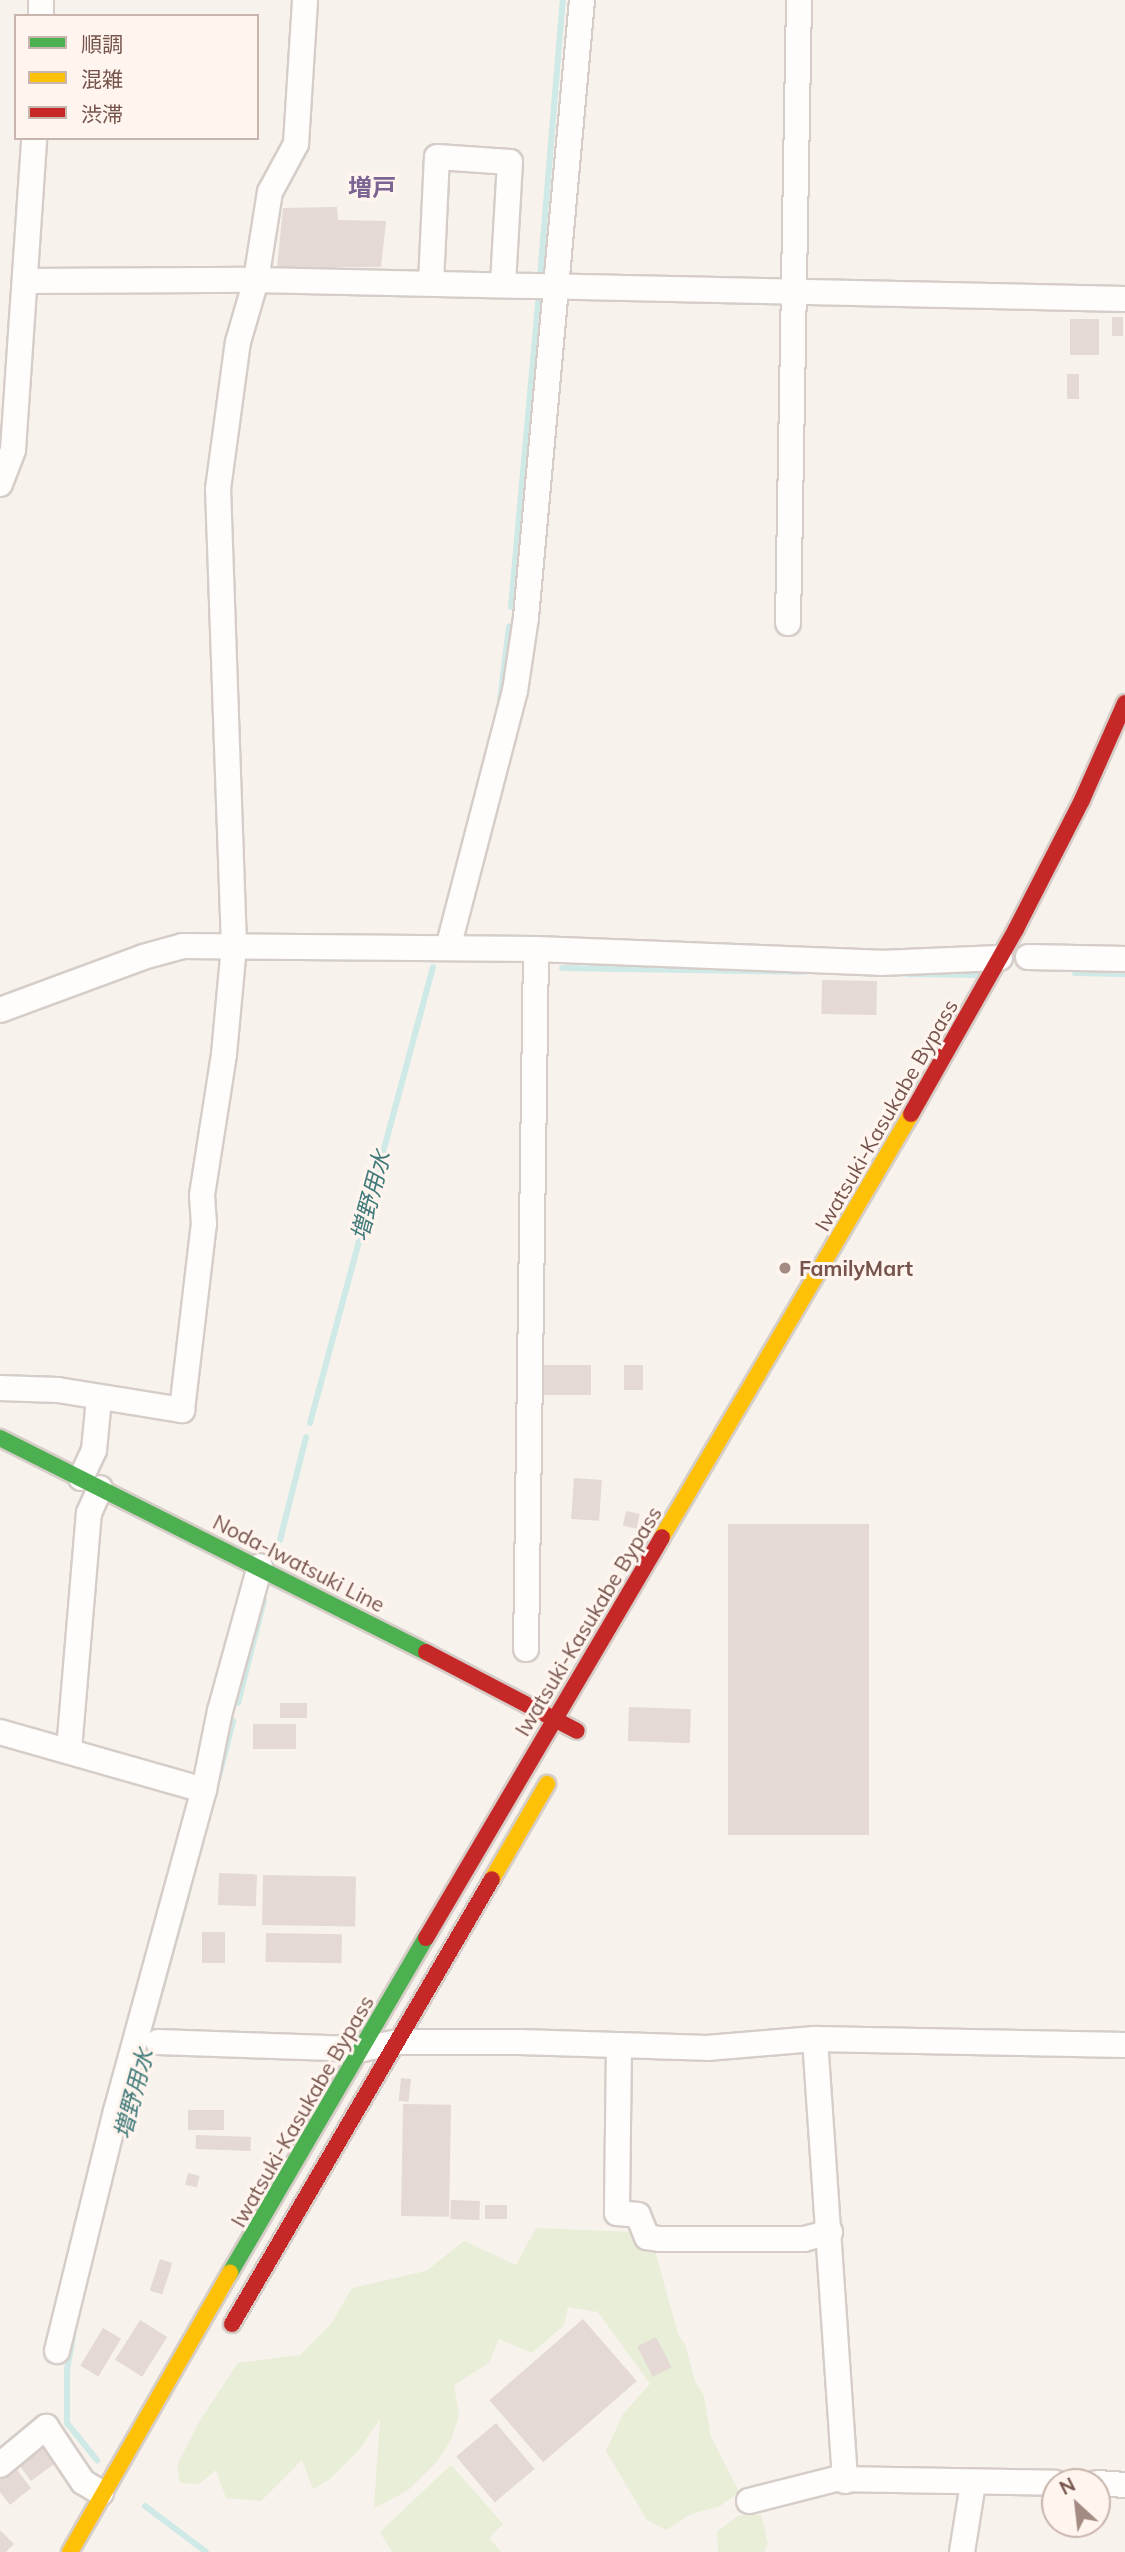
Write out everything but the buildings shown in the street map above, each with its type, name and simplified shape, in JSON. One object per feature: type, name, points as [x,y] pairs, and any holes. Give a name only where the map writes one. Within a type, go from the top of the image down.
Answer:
[{"type":"main road","name":"Iwatsuki-Kasukabe Bypass","points":[[70,2552],[101,2493],[555,1718],[867,1192],[1021,957],[1082,800],[1125,703]]},
{"type":"main road","name":"Noda-Iwatsuki Line","points":[[0,1438],[260,1566],[577,1731]]},
{"type":"main road","points":[[226,2335],[557,1767]]},
{"type":"street","points":[[0,1388],[58,1390],[99,1399],[182,1410],[204,1224],[202,1195],[224,1054],[234,946],[218,489],[238,342],[256,280],[270,192],[296,144],[305,0]]},
{"type":"street","points":[[448,948],[515,691],[526,617],[582,0]]},
{"type":"street","points":[[788,623],[799,0]]},
{"type":"street","points":[[0,484],[13,450],[27,281],[34,140]]},
{"type":"street","points":[[431,284],[437,157],[510,162],[503,285]]},
{"type":"street","points":[[27,281],[256,280],[794,294],[1125,299]]},
{"type":"street","points":[[0,1010],[143,957],[183,946],[536,949],[880,963],[1021,957],[1125,959]]},
{"type":"street","points":[[526,1649],[536,949]]},
{"type":"street","points":[[69,1750],[99,1399]]},
{"type":"street","points":[[57,2351],[116,2111],[204,1790],[220,1711],[260,1566]]},
{"type":"street","points":[[0,1732],[204,1790]]},
{"type":"street","points":[[158,2042],[362,2049],[398,2042],[707,2048],[815,2039],[1125,2045]]},
{"type":"street","points":[[815,2039],[845,2481]]},
{"type":"street","points":[[619,2045],[617,2213],[638,2215],[647,2237],[660,2239],[804,2239],[830,2232]]},
{"type":"street","points":[[0,2465],[48,2418],[83,2482],[101,2493]]},
{"type":"street","points":[[750,2501],[836,2479],[1041,2483]]},
{"type":"street","points":[[962,2552],[973,2483]]},
{"type":"green space","points":[[536,2228],[633,2232],[654,2247],[678,2334],[686,2347],[695,2381],[704,2396],[711,2437],[739,2492],[720,2506],[691,2514],[666,2530],[647,2520],[606,2451],[623,2414],[650,2384],[598,2312],[568,2307],[564,2325],[532,2353],[499,2339],[489,2363],[454,2385],[459,2416],[451,2440],[436,2463],[407,2491],[374,2508],[380,2419],[359,2450],[330,2479],[313,2489],[302,2460],[261,2501],[226,2498],[216,2470],[199,2484],[180,2483],[177,2465],[199,2422],[238,2363],[300,2355],[331,2324],[352,2288],[426,2271],[464,2241],[516,2265]]},
{"type":"green space","points":[[451,2465],[503,2524],[489,2538],[501,2552],[392,2552],[380,2532]]},
{"type":"green space","points":[[739,2515],[761,2515],[768,2544],[764,2552],[718,2552],[717,2532]]},
{"type":"waterway","points":[[540,277],[563,0]]},
{"type":"waterway","points":[[511,607],[538,302]]},
{"type":"waterway","points":[[500,701],[509,627]]},
{"type":"waterway","name":"増野用水","points":[[310,1423],[433,967]]},
{"type":"waterway","points":[[562,968],[805,972]]},
{"type":"waterway","points":[[1075,973],[1125,974]]},
{"type":"waterway","points":[[907,974],[976,975]]},
{"type":"waterway","name":"増野用水","points":[[280,1540],[306,1437]]},
{"type":"waterway","name":"増野用水","points":[[238,1703],[264,1600]]},
{"type":"waterway","name":"増野用水","points":[[218,1780],[233,1721]]},
{"type":"waterway","name":"増野用水","points":[[141,2064],[189,1889]]},
{"type":"waterway","name":"増野用水","points":[[122,2139],[136,2085]]},
{"type":"waterway","name":"増野用水","points":[[73,2336],[67,2369],[67,2423],[97,2460]]},
{"type":"waterway","name":"増野用水","points":[[145,2506],[206,2552]]},
{"type":"traffic: fast","points":[[0,1438],[426,1652]]},
{"type":"traffic: fast","points":[[230,2273],[426,1938]]},
{"type":"traffic: slow","points":[[662,1537],[911,1114]]},
{"type":"traffic: slow","points":[[492,1879],[547,1784]]},
{"type":"traffic: slow","points":[[70,2552],[230,2273]]},
{"type":"traffic: jam","points":[[911,1114],[1016,929],[1082,800],[1125,703]]},
{"type":"traffic: jam","points":[[426,1938],[662,1537]]},
{"type":"traffic: jam","points":[[426,1652],[577,1731]]},
{"type":"traffic: jam","points":[[232,2324],[492,1879]]},
{"type":"place","name":"FamilyMart","points":[[785,1268]]},
{"type":"district","name":"増戸","points":[[372,188]]}]
